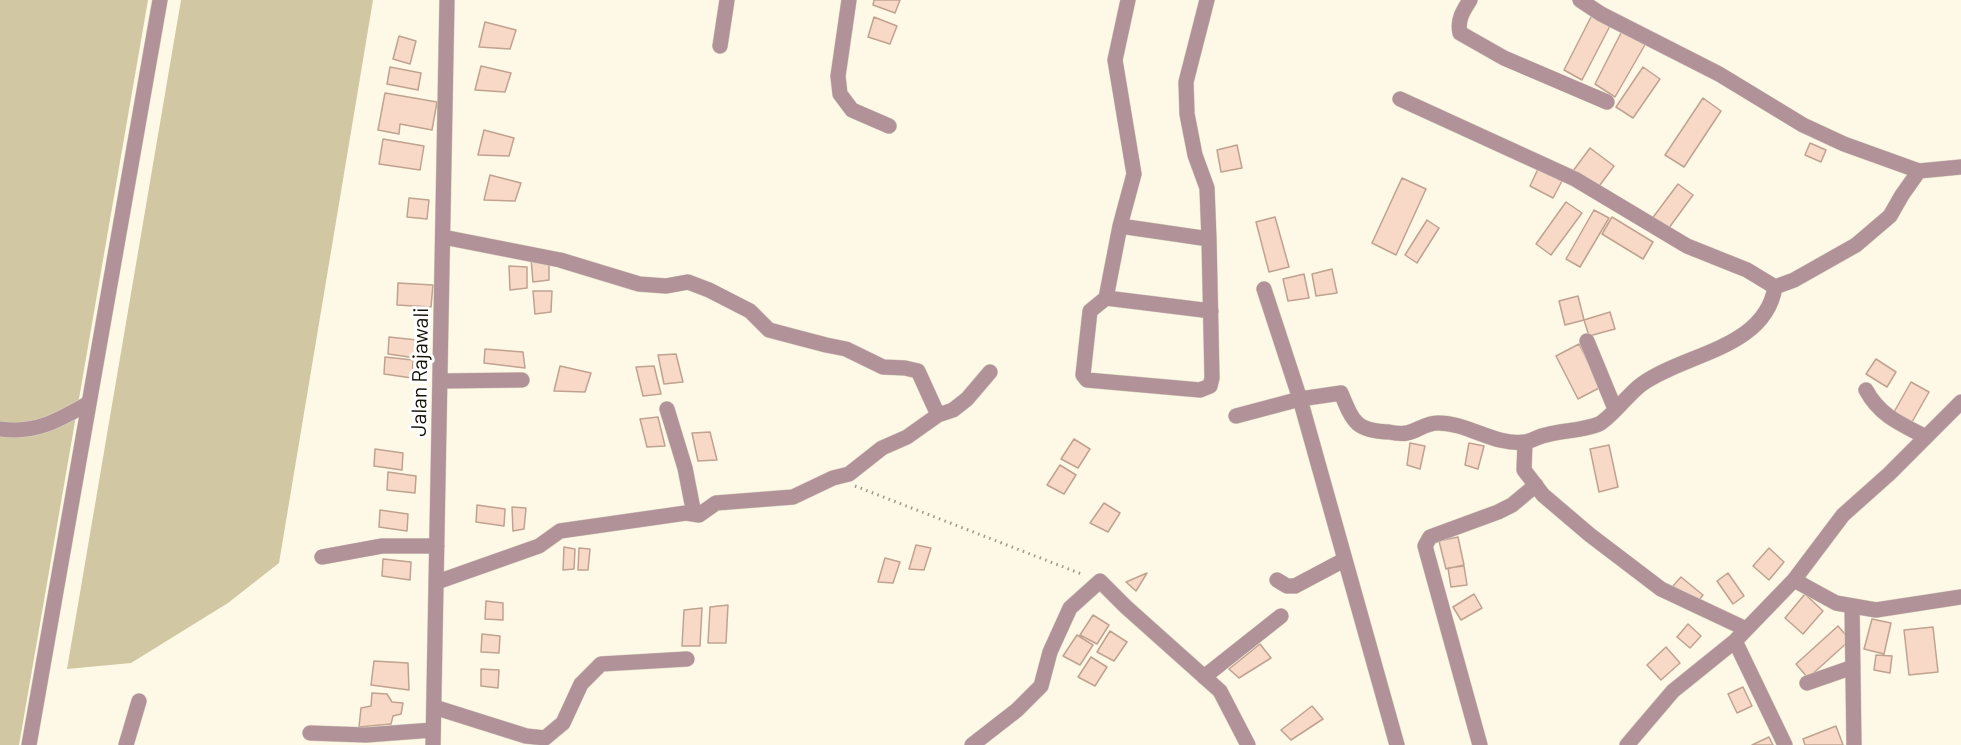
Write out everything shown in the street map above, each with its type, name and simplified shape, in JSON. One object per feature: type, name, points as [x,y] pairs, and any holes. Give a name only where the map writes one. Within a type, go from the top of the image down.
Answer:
[{"type":"street","points":[[29,745],[160,0]]},
{"type":"street","name":"Jalan Rajawali","points":[[433,738],[447,0]]},
{"type":"street","points":[[720,46],[727,0]]},
{"type":"street","points":[[849,0],[838,76],[840,94],[852,110],[889,126]]},
{"type":"street","points":[[1128,0],[1114,60],[1134,174],[1120,226],[1106,298],[1090,311],[1083,375],[1087,380],[1200,390],[1210,386],[1212,378],[1207,188],[1195,155],[1188,114],[1186,82],[1207,0]]},
{"type":"street","points":[[1470,0],[1460,18],[1458,25],[1460,33],[1504,58],[1607,102]]},
{"type":"street","points":[[1580,0],[1602,14],[1719,74],[1803,125],[1844,144],[1919,171],[1961,167]]},
{"type":"street","points":[[1400,99],[1575,179],[1687,246],[1747,270],[1775,287]]},
{"type":"street","points":[[1775,287],[1794,280],[1856,244],[1890,216],[1919,171]]},
{"type":"street","points":[[1120,226],[1209,239]]},
{"type":"street","points":[[443,237],[560,260],[639,284],[666,286],[688,282],[750,311],[769,330],[846,349],[883,367],[918,371],[938,415]]},
{"type":"street","points":[[1236,416],[1300,399],[1341,393],[1355,422],[1370,431],[1406,433],[1435,423],[1456,425],[1503,441],[1525,442],[1601,423],[1642,384],[1673,365],[1718,349],[1748,331],[1764,316],[1773,300],[1775,287]]},
{"type":"street","points":[[1264,290],[1300,399],[1397,745]]},
{"type":"street","points":[[1106,298],[1211,311]]},
{"type":"street","points":[[1587,341],[1615,409]]},
{"type":"street","points":[[437,582],[539,546],[560,531],[686,513],[699,515],[716,503],[794,497],[833,478],[849,474],[882,448],[907,437],[938,415],[953,410],[967,399],[990,372]]},
{"type":"street","points":[[441,381],[522,380]]},
{"type":"street","points":[[1866,390],[1872,402],[1883,413],[1926,437]]},
{"type":"street","points":[[1627,745],[1674,691],[1735,641],[1794,580],[1844,515],[1961,402]]},
{"type":"street","points":[[0,429],[28,431],[58,420],[89,403]]},
{"type":"street","points":[[667,409],[685,468],[694,514]]},
{"type":"street","points":[[1525,442],[1524,470],[1543,495],[1590,535],[1661,589],[1746,629]]},
{"type":"street","points":[[1480,745],[1425,546],[1430,537],[1512,505],[1536,485]]},
{"type":"street","points":[[322,557],[382,546],[437,546]]},
{"type":"street","points":[[1277,580],[1287,586],[1295,586],[1344,560]]},
{"type":"street","points":[[1794,580],[1836,603],[1876,610],[1961,597]]},
{"type":"street","points":[[972,745],[1017,710],[1041,686],[1050,652],[1070,608],[1100,581],[1220,691],[1248,745]]},
{"type":"street","points":[[1852,606],[1854,745]]},
{"type":"street","points":[[1204,677],[1281,616]]},
{"type":"street","points":[[1735,641],[1785,745]]},
{"type":"street","points":[[434,707],[525,736],[545,738],[563,723],[581,684],[600,664],[687,659]]},
{"type":"street","points":[[1807,683],[1853,667]]},
{"type":"street","points":[[126,745],[139,700]]},
{"type":"street","points":[[310,733],[433,738]]},
{"type":"path","points":[[833,478],[1100,581]]},
{"type":"shaded area","points":[[0,0],[148,0],[19,745],[0,745]]},
{"type":"shaded area","points":[[181,0],[373,0],[279,563],[228,603],[131,663],[67,669]]},
{"type":"building","points":[[874,0],[900,0],[895,13],[873,5]]},
{"type":"building","points":[[1593,13],[1612,22],[1582,80],[1564,70]]},
{"type":"building","points":[[874,17],[897,26],[890,44],[868,37]]},
{"type":"building","points":[[485,22],[516,30],[510,49],[479,47]]},
{"type":"building","points":[[1623,29],[1646,43],[1615,97],[1595,84]]},
{"type":"building","points":[[399,36],[416,41],[410,64],[393,59]]},
{"type":"building","points":[[481,66],[511,73],[505,92],[475,90]]},
{"type":"building","points":[[390,67],[421,73],[418,90],[387,84]]},
{"type":"building","points":[[1643,67],[1660,79],[1633,118],[1616,107]]},
{"type":"building","points":[[385,93],[437,102],[432,130],[400,124],[399,134],[378,130]]},
{"type":"building","points":[[1703,98],[1721,111],[1684,167],[1665,155]]},
{"type":"building","points":[[484,130],[514,138],[509,156],[478,155]]},
{"type":"building","points":[[383,139],[424,146],[420,170],[379,164]]},
{"type":"building","points":[[1810,143],[1826,150],[1821,162],[1805,155]]},
{"type":"building","points":[[1237,145],[1242,168],[1221,172],[1217,150]]},
{"type":"building","points":[[1590,148],[1614,166],[1597,189],[1573,171]]},
{"type":"building","points":[[1538,169],[1562,181],[1553,198],[1530,186]]},
{"type":"building","points":[[490,175],[521,183],[515,201],[484,200]]},
{"type":"building","points":[[1402,178],[1426,189],[1396,255],[1372,243]]},
{"type":"building","points":[[1678,184],[1693,195],[1666,232],[1651,220]]},
{"type":"building","points":[[409,198],[429,200],[427,219],[407,217]]},
{"type":"building","points":[[1566,202],[1582,213],[1551,255],[1536,244]]},
{"type":"building","points":[[1594,210],[1609,218],[1580,267],[1566,259]]},
{"type":"building","points":[[1275,217],[1289,267],[1269,272],[1256,222]]},
{"type":"building","points":[[1612,217],[1653,242],[1643,259],[1602,234]]},
{"type":"building","points":[[1427,220],[1439,228],[1417,263],[1405,255]]},
{"type":"building","points":[[531,259],[549,260],[549,280],[533,282]]},
{"type":"building","points":[[509,266],[527,267],[527,288],[510,290]]},
{"type":"building","points":[[1332,269],[1337,293],[1316,296],[1312,274]]},
{"type":"building","points":[[1304,274],[1309,298],[1288,301],[1283,279]]},
{"type":"building","points":[[398,283],[433,285],[431,307],[397,305]]},
{"type":"building","points":[[533,291],[552,291],[551,312],[535,314]]},
{"type":"building","points":[[1578,296],[1584,320],[1565,325],[1559,301]]},
{"type":"building","points":[[1610,312],[1615,329],[1589,336],[1584,320]]},
{"type":"building","points":[[389,337],[417,340],[416,358],[388,354]]},
{"type":"building","points":[[1579,344],[1601,387],[1578,399],[1556,356]]},
{"type":"building","points":[[485,349],[523,352],[525,368],[484,363]]},
{"type":"building","points":[[676,354],[683,382],[664,384],[658,355]]},
{"type":"building","points":[[385,357],[413,360],[412,378],[384,374]]},
{"type":"building","points":[[1876,359],[1896,372],[1887,387],[1866,374]]},
{"type":"building","points":[[560,366],[591,373],[585,392],[554,391]]},
{"type":"building","points":[[654,366],[661,394],[643,396],[636,367]]},
{"type":"building","points":[[1911,382],[1929,392],[1912,422],[1894,412]]},
{"type":"building","points":[[658,417],[665,446],[647,447],[640,419]]},
{"type":"building","points":[[710,432],[717,460],[698,461],[692,433]]},
{"type":"building","points":[[1074,439],[1090,449],[1078,468],[1061,459]]},
{"type":"building","points":[[1410,443],[1425,446],[1420,469],[1407,465]]},
{"type":"building","points":[[1469,443],[1484,446],[1478,469],[1465,465]]},
{"type":"building","points":[[1609,445],[1618,487],[1599,492],[1590,449]]},
{"type":"building","points":[[375,449],[403,453],[402,470],[374,466]]},
{"type":"building","points":[[1060,465],[1076,475],[1064,494],[1047,485]]},
{"type":"building","points":[[388,472],[416,476],[415,493],[387,490]]},
{"type":"building","points":[[1104,503],[1120,513],[1108,532],[1090,523]]},
{"type":"building","points":[[477,505],[505,509],[504,526],[476,522]]},
{"type":"building","points":[[512,507],[526,508],[524,529],[513,531]]},
{"type":"building","points":[[380,510],[408,514],[407,531],[379,527]]},
{"type":"building","points":[[1458,537],[1464,565],[1446,569],[1439,541]]},
{"type":"building","points":[[916,545],[931,548],[924,570],[909,569]]},
{"type":"building","points":[[564,547],[575,549],[574,569],[563,570]]},
{"type":"building","points":[[579,548],[590,549],[588,570],[578,570]]},
{"type":"building","points":[[1769,548],[1784,562],[1769,580],[1753,566]]},
{"type":"building","points":[[885,558],[900,562],[893,583],[878,582]]},
{"type":"building","points":[[383,559],[411,562],[410,580],[382,576]]},
{"type":"building","points":[[1464,566],[1467,585],[1451,587],[1448,568]]},
{"type":"building","points":[[1147,573],[1136,591],[1126,582]]},
{"type":"building","points":[[1728,573],[1744,596],[1733,604],[1717,581]]},
{"type":"building","points":[[1681,577],[1703,595],[1696,604],[1673,586]]},
{"type":"building","points":[[1474,594],[1482,608],[1461,620],[1453,607]]},
{"type":"building","points":[[1805,594],[1823,611],[1803,634],[1785,618]]},
{"type":"building","points":[[486,601],[503,603],[503,620],[485,619]]},
{"type":"building","points":[[728,605],[726,643],[708,643],[710,607]]},
{"type":"building","points":[[702,608],[700,646],[682,646],[684,610]]},
{"type":"building","points":[[1093,615],[1109,625],[1097,644],[1080,635]]},
{"type":"building","points":[[1872,619],[1891,623],[1884,654],[1864,649]]},
{"type":"building","points":[[1688,624],[1701,636],[1690,648],[1677,637]]},
{"type":"building","points":[[1838,626],[1850,640],[1808,678],[1796,664]]},
{"type":"building","points":[[1933,627],[1938,672],[1909,675],[1904,630]]},
{"type":"building","points":[[1110,631],[1127,642],[1114,661],[1097,652]]},
{"type":"building","points":[[482,634],[500,636],[499,653],[481,652]]},
{"type":"building","points":[[1077,635],[1093,645],[1080,665],[1063,656]]},
{"type":"building","points":[[1260,644],[1271,658],[1239,678],[1229,669]]},
{"type":"building","points":[[1666,647],[1680,663],[1661,680],[1647,665]]},
{"type":"building","points":[[1876,655],[1892,656],[1890,673],[1874,670]]},
{"type":"building","points":[[1091,657],[1107,667],[1095,686],[1078,677]]},
{"type":"building","points":[[374,661],[408,663],[409,690],[371,685]]},
{"type":"building","points":[[481,669],[499,670],[498,688],[481,686]]},
{"type":"building","points":[[1743,687],[1752,706],[1737,713],[1728,694]]},
{"type":"building","points":[[372,693],[387,694],[392,702],[403,703],[401,714],[393,716],[391,724],[359,727],[361,708],[371,706]]},
{"type":"building","points":[[1312,706],[1323,719],[1291,740],[1281,730]]},
{"type":"building","points":[[1836,726],[1843,745],[1805,745],[1803,739]]},
{"type":"building","points":[[1769,737],[1773,745],[1752,745]]}]
